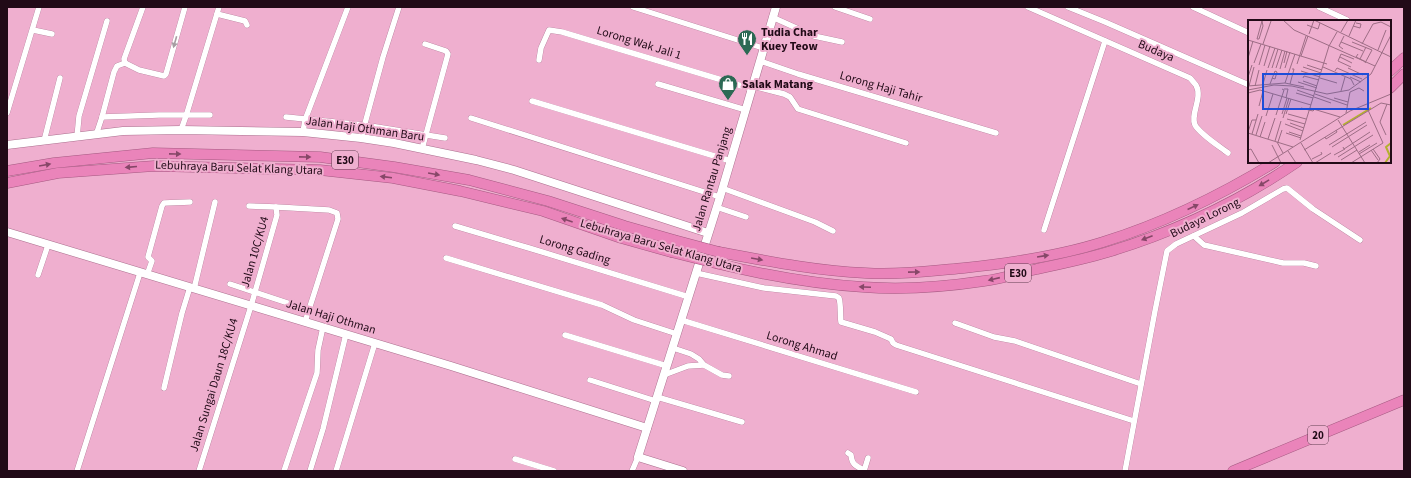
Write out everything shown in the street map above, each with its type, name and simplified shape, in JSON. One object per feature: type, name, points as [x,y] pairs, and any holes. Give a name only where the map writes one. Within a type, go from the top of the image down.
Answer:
[{"type":"highway","points":[[1391,70],[1404,58]]},
{"type":"highway","points":[[1391,87],[1404,74]]},
{"type":"highway","name":"Lebuhraya Baru Selat Klang Utara","points":[[7,171],[54,163],[153,153],[320,157],[394,167],[469,180],[548,201],[625,226],[719,252],[809,268],[866,273],[925,272],[1051,255],[1084,247],[1119,237],[1173,216],[1220,194],[1273,163]]},
{"type":"highway","name":"Lebuhraya Baru Selat Klang Utara","points":[[7,183],[58,173],[154,166],[320,170],[393,178],[460,191],[543,211],[621,238],[744,270],[809,281],[863,287],[923,287],[985,281],[1101,254],[1160,233],[1193,219],[1260,185],[1295,163]]},
{"type":"highway","name":"20","points":[[1233,471],[1404,400]]},
{"type":"street","points":[[7,113],[39,7]]},
{"type":"street","points":[[125,63],[124,59],[143,7]]},
{"type":"street","points":[[96,135],[117,66],[125,63],[139,70],[164,76],[166,74],[185,7]]},
{"type":"street","points":[[181,130],[219,7]]},
{"type":"street","points":[[303,132],[305,120],[348,7]]},
{"type":"street","points":[[360,138],[399,7]]},
{"type":"street","points":[[633,7],[763,48]]},
{"type":"street","name":"Jalan Rantau Panjang","points":[[632,471],[638,457],[689,297],[776,7]]},
{"type":"street","points":[[835,7],[870,19]]},
{"type":"street","name":"Budaya","points":[[1028,7],[1190,78],[1196,86],[1198,98],[1194,119],[1195,125],[1228,153]]},
{"type":"street","points":[[1068,7],[1248,85]]},
{"type":"street","points":[[1193,7],[1248,33]]},
{"type":"street","points":[[1323,8],[1347,20]]},
{"type":"street","points":[[217,14],[245,21],[247,25]]},
{"type":"street","points":[[772,17],[814,36],[842,42]]},
{"type":"street","points":[[77,137],[79,116],[108,21]]},
{"type":"street","points":[[33,30],[52,34]]},
{"type":"street","name":"Lorong Wak Jali 1","points":[[539,60],[541,48],[549,30],[562,32],[752,87]]},
{"type":"street","points":[[1044,230],[1105,41]]},
{"type":"street","points":[[422,149],[448,54],[446,51],[425,44]]},
{"type":"street","name":"Lorong Haji Tahir","points":[[760,61],[798,74],[996,133]]},
{"type":"street","points":[[44,141],[60,78]]},
{"type":"street","points":[[658,84],[746,110]]},
{"type":"street","points":[[752,87],[784,94],[790,97],[798,109],[906,143]]},
{"type":"street","points":[[532,101],[730,161]]},
{"type":"street","points":[[102,117],[159,114],[186,116],[210,115]]},
{"type":"street","points":[[286,117],[364,125],[445,138]]},
{"type":"street","points":[[471,118],[720,197]]},
{"type":"street","name":"Jalan Haji Othman Baru","points":[[7,145],[123,131],[181,130],[303,132],[360,138],[422,149],[514,170],[708,233]]},
{"type":"street","points":[[722,188],[815,222],[833,231]]},
{"type":"street","name":"Budaya Lorong","points":[[1125,471],[1167,252],[1176,244],[1242,213],[1287,188],[1313,209],[1360,240]]},
{"type":"street","points":[[77,471],[144,274],[152,261],[148,256],[162,206],[164,203],[169,202],[190,202]]},
{"type":"street","points":[[164,388],[182,313],[192,288],[215,202]]},
{"type":"street","name":"Jalan 10C/KU4","points":[[250,206],[276,207],[277,215],[251,306]]},
{"type":"street","points":[[276,207],[329,210],[337,213],[338,219],[305,322]]},
{"type":"street","points":[[716,207],[746,217]]},
{"type":"street","name":"Lorong Gading","points":[[455,226],[689,297]]},
{"type":"street","name":"Jalan Haji Othman","points":[[7,232],[324,327],[647,428]]},
{"type":"street","points":[[1194,236],[1204,245],[1283,263],[1304,263],[1316,266]]},
{"type":"street","points":[[38,275],[48,245]]},
{"type":"street","points":[[446,258],[602,305],[634,320],[677,334]]},
{"type":"street","points":[[696,273],[764,288],[836,296],[840,300],[839,309],[841,322],[891,338],[893,343],[896,345],[1134,421]]},
{"type":"street","points":[[230,284],[309,310]]},
{"type":"street","name":"Jalan Sungai Daun 18C/KU4","points":[[199,471],[251,306]]},
{"type":"street","name":"Lorong Ahmad","points":[[681,320],[916,392]]},
{"type":"street","points":[[955,324],[994,337],[1015,341],[1141,384]]},
{"type":"street","points":[[284,471],[317,373],[318,350],[324,327]]},
{"type":"street","points":[[310,471],[323,428],[346,334]]},
{"type":"street","points":[[565,335],[667,366]]},
{"type":"street","points":[[336,471],[375,343]]},
{"type":"street","points":[[672,348],[691,354],[699,359],[704,365],[722,375],[729,376]]},
{"type":"street","points":[[664,375],[688,366],[704,365]]},
{"type":"street","points":[[590,380],[742,422]]},
{"type":"street","points":[[848,452],[851,455],[855,466],[864,471],[868,458]]},
{"type":"street","points":[[638,457],[683,471]]},
{"type":"street","points":[[515,459],[554,471]]},
{"type":"place","name":"Tudia Char Kuey Teow","points":[[747,56]]},
{"type":"place","name":"Salak Matang","points":[[728,101]]}]
